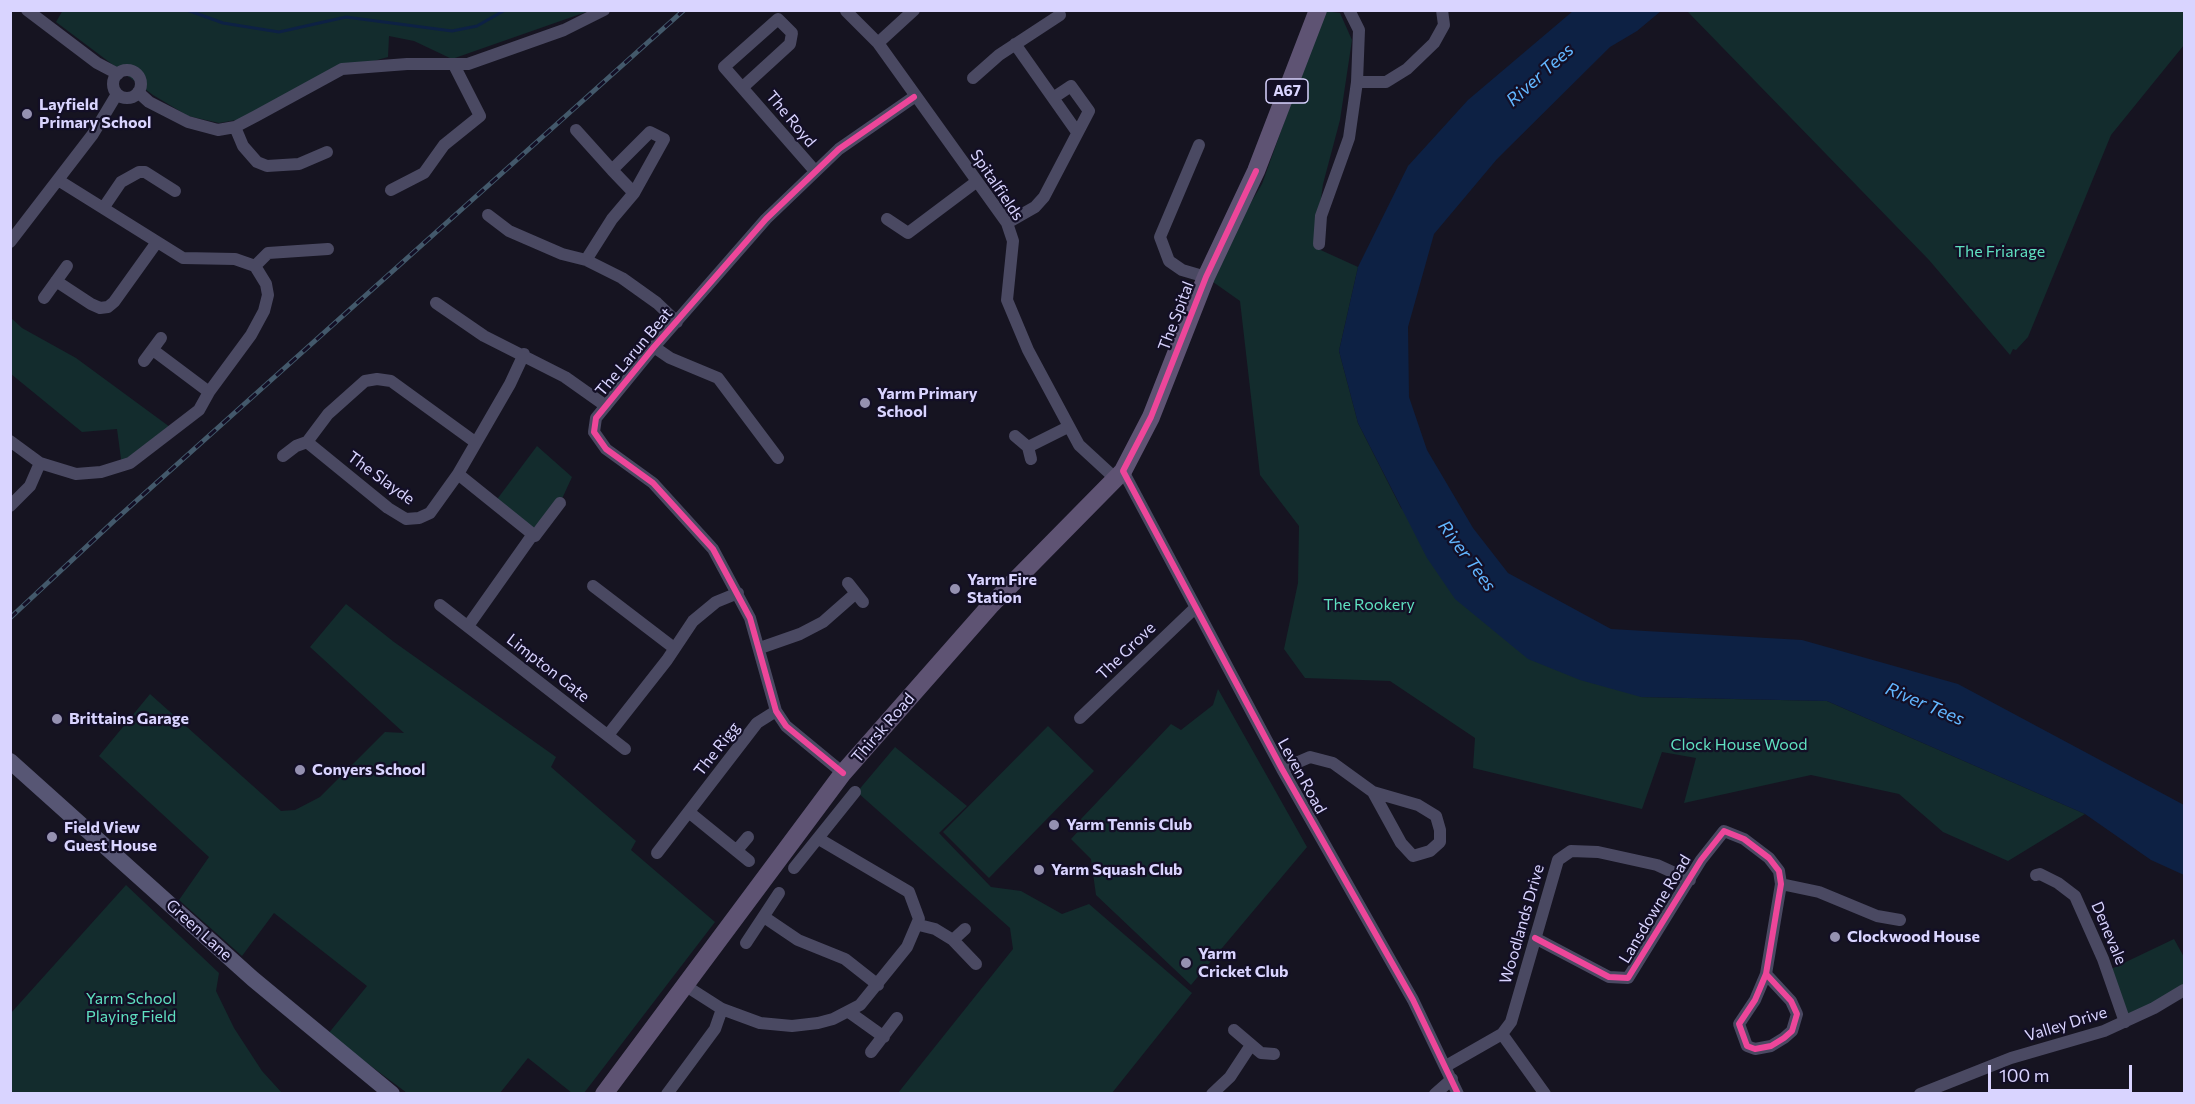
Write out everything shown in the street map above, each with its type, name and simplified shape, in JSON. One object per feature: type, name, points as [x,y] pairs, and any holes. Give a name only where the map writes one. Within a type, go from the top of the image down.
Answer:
[{"type":"main road","name":"The Spital","points":[[1120,475],[1151,417],[1206,277],[1256,171],[1318,10]]},
{"type":"main road","name":"Thirsk Road","points":[[604,1094],[843,772],[990,606],[1120,475]]},
{"type":"main road","name":"Green Lane","points":[[10,761],[254,979],[392,1094]]},
{"type":"street","points":[[27,10],[43,16],[97,63],[118,74]]},
{"type":"street","points":[[138,92],[149,102],[188,122],[218,130],[235,127],[342,69],[406,64],[468,64],[496,56],[527,42],[564,30],[604,10]]},
{"type":"street","points":[[878,43],[914,10]]},
{"type":"street","points":[[1334,235],[1320,240],[1321,216],[1349,138],[1357,82],[1359,30],[1349,10]]},
{"type":"street","points":[[1357,82],[1386,82],[1407,69],[1434,43],[1444,25],[1442,10]]},
{"type":"street","name":"Spitalfields","points":[[846,11],[878,43],[914,97],[1007,223],[1013,241],[1007,300],[1028,350],[1078,445],[1120,475]]},
{"type":"street","points":[[974,78],[1015,44],[1060,15]]},
{"type":"street","name":"The Royd","points":[[743,87],[790,44],[792,33],[778,19],[724,67],[815,171]]},
{"type":"street","points":[[1015,44],[1077,132]]},
{"type":"street","points":[[392,189],[424,173],[444,145],[480,117],[454,65]]},
{"type":"street","points":[[127,71],[134,73],[140,81],[138,92],[129,98],[117,94],[113,84],[118,74],[127,71]]},
{"type":"street","points":[[1007,223],[1035,207],[1044,197],[1089,111],[1071,86],[1053,98]]},
{"type":"street","points":[[10,242],[93,134],[117,94]]},
{"type":"street","name":"The Larun Beat","points":[[843,772],[786,726],[776,711],[760,648],[738,593],[713,549],[685,515],[652,483],[606,449],[594,432],[596,418],[654,347],[766,219],[839,149],[914,97]]},
{"type":"street","points":[[235,127],[243,146],[257,162],[267,166],[287,160],[308,160],[327,152]]},
{"type":"street","points":[[576,130],[634,193]]},
{"type":"street","points":[[586,260],[612,219],[634,193],[664,139],[650,132],[612,170]]},
{"type":"street","points":[[1200,151],[1160,237],[1169,261],[1182,270],[1206,277]]},
{"type":"street","points":[[104,207],[121,182],[139,172],[146,172],[175,191]]},
{"type":"street","points":[[10,441],[40,463],[76,474],[102,472],[130,463],[199,410],[209,392],[245,344],[264,311],[268,295],[266,284],[255,266],[235,259],[183,258],[58,180]]},
{"type":"street","points":[[887,219],[908,233],[976,182]]},
{"type":"street","points":[[497,218],[509,231],[562,254],[586,260],[622,278],[657,303],[677,322]]},
{"type":"street","points":[[56,281],[91,304],[100,308],[108,307],[157,242]]},
{"type":"street","points":[[255,266],[268,253],[322,254]]},
{"type":"street","points":[[44,298],[67,266]]},
{"type":"street","points":[[436,303],[484,336],[565,376],[606,406]]},
{"type":"street","points":[[144,361],[161,339]]},
{"type":"street","points":[[654,347],[697,375],[718,378],[734,396],[771,453]]},
{"type":"street","points":[[153,350],[209,392]]},
{"type":"street","name":"The Slayde","points":[[307,442],[406,519],[419,518],[430,513],[458,474],[510,384],[524,354]]},
{"type":"street","points":[[282,456],[296,446],[307,442],[328,414],[357,387],[365,381],[377,379],[391,381],[475,442]]},
{"type":"street","points":[[1015,436],[1030,453],[1068,427]]},
{"type":"street","points":[[10,506],[30,486],[40,463]]},
{"type":"street","points":[[458,474],[535,536]]},
{"type":"street","name":"Leven Road","points":[[1120,475],[1282,769],[1413,1000],[1458,1094]]},
{"type":"street","points":[[468,626],[531,537],[535,536],[560,503]]},
{"type":"street","points":[[593,586],[674,648]]},
{"type":"street","points":[[608,735],[693,621],[716,602],[738,593]]},
{"type":"street","points":[[760,648],[800,634],[823,622],[856,593]]},
{"type":"street","name":"Limpton Gate","points":[[440,605],[625,749]]},
{"type":"street","name":"The Grove","points":[[1080,718],[1195,608]]},
{"type":"street","name":"The Rigg","points":[[657,853],[757,723],[776,711]]},
{"type":"street","points":[[1282,769],[1310,757],[1333,763],[1373,792],[1418,805],[1436,816],[1440,830],[1440,842],[1430,851],[1413,856],[1401,843],[1373,792]]},
{"type":"street","points":[[794,868],[855,792]]},
{"type":"street","points":[[690,813],[749,861]]},
{"type":"street","name":"Lansdowne Road","points":[[1535,938],[1609,977],[1628,978],[1701,860],[1724,831],[1744,839],[1769,858],[1779,871],[1781,884]]},
{"type":"street","points":[[737,850],[748,837]]},
{"type":"street","points":[[686,986],[722,1009],[760,1023],[792,1026],[826,1021],[860,1005],[907,947],[919,925],[915,903],[909,892],[819,839]]},
{"type":"street","name":"Woodlands Drive","points":[[1502,1034],[1511,1022],[1558,860],[1571,851],[1598,852],[1657,865],[1690,880]]},
{"type":"street","name":"Denevale","points":[[2037,877],[2075,896],[2103,959],[2125,1022]]},
{"type":"street","points":[[1766,974],[1791,1001],[1797,1014],[1792,1031],[1784,1038],[1772,1046],[1755,1049],[1747,1046],[1738,1024],[1755,1000],[1766,974],[1781,884],[1819,892],[1877,916],[1897,916]]},
{"type":"street","points":[[746,943],[779,893]]},
{"type":"street","points":[[764,917],[798,940],[845,959],[878,985]]},
{"type":"street","points":[[919,925],[935,929],[953,940],[976,964]]},
{"type":"street","points":[[953,940],[965,928]]},
{"type":"street","name":"Valley Drive","points":[[1920,1094],[2011,1058],[2069,1043],[2125,1022],[2184,990]]},
{"type":"street","points":[[667,1094],[715,1029],[722,1009]]},
{"type":"street","points":[[849,1012],[884,1038]]},
{"type":"street","points":[[871,1052],[884,1038],[897,1018]]},
{"type":"street","points":[[1234,1030],[1261,1053],[1274,1054]]},
{"type":"street","points":[[1446,1066],[1502,1034],[1545,1094]]},
{"type":"street","points":[[1212,1094],[1230,1077],[1251,1046]]},
{"type":"street","points":[[1436,1094],[1452,1078]]},
{"type":"green space","points":[[63,10],[589,11],[452,59],[414,41],[389,36],[388,57],[349,68],[242,119],[219,123],[188,116],[153,95],[56,22]]},
{"type":"green space","name":"The Rookery","points":[[1324,11],[1340,13],[1352,40],[1340,120],[1323,184],[1314,247],[1358,267],[1339,351],[1358,423],[1401,508],[1641,697],[1827,701],[2085,814],[2008,861],[1943,832],[1899,794],[1811,775],[1684,803],[1696,758],[1662,752],[1642,809],[1473,768],[1475,738],[1390,681],[1305,678],[1284,649],[1298,583],[1299,526],[1260,475],[1240,301],[1206,277],[1262,184]]},
{"type":"green space","name":"The Friarage","points":[[1687,11],[2184,11],[2184,45],[2111,135],[2028,337],[2016,350],[2013,349],[2010,355],[1929,260]]},
{"type":"green space","points":[[10,317],[22,328],[76,358],[174,430],[122,466],[117,429],[82,432],[11,374]]},
{"type":"green space","points":[[537,446],[572,477],[560,503],[535,536],[495,502]]},
{"type":"green space","name":"Conyers School","points":[[346,604],[394,642],[556,757],[551,767],[636,841],[631,850],[715,922],[584,1093],[572,1093],[528,1058],[500,1093],[407,1093],[328,1034],[367,986],[274,913],[242,956],[179,900],[209,857],[99,756],[150,694],[281,811],[295,810],[320,797],[385,732],[404,733],[310,647]]},
{"type":"green space","points":[[1218,689],[1307,847],[1191,985],[1096,895],[1091,859],[1071,839],[1083,826],[1081,819],[1171,724],[1181,730],[1213,705]]},
{"type":"green space","points":[[1048,726],[1094,771],[989,878],[943,832]]},
{"type":"green space","points":[[895,747],[967,806],[939,833],[991,887],[1021,891],[1062,914],[1089,904],[1192,993],[1112,1093],[898,1093],[1013,949],[1010,928],[857,792]]},
{"type":"green space","name":"Yarm School Playing Field","points":[[126,885],[219,973],[216,991],[234,1028],[262,1071],[282,1093],[11,1093],[11,1013]]},
{"type":"green space","points":[[2174,939],[2184,957],[2184,990],[2125,1022],[2107,971]]},
{"type":"water","name":"River Tees","points":[[1573,11],[1661,11],[1637,31],[1610,47],[1497,159],[1434,234],[1408,327],[1409,397],[1427,450],[1473,528],[1508,573],[1611,629],[1802,640],[1958,684],[2184,805],[2184,875],[2151,860],[2085,814],[1827,701],[1641,697],[1580,680],[1528,659],[1455,599],[1427,558],[1358,423],[1339,351],[1358,267],[1408,166],[1468,100]]},
{"type":"waterway","points":[[187,10],[223,23],[279,32],[346,17],[452,31],[477,26],[505,10]]},
{"type":"railway","points":[[10,618],[115,520],[684,10]]},
{"type":"cycle path","points":[[843,773],[786,726],[776,711],[750,618],[713,549],[653,483],[606,449],[594,432],[596,418],[654,347],[766,219],[839,149],[914,97]]},
{"type":"cycle path","points":[[1256,171],[1206,277],[1151,417],[1123,471],[1282,769],[1413,1000],[1458,1094]]},
{"type":"cycle path","points":[[1535,938],[1609,977],[1628,978],[1701,860],[1724,831],[1744,839],[1769,858],[1779,871],[1781,884],[1766,974],[1755,1000],[1739,1024],[1747,1046],[1755,1049],[1771,1046],[1784,1038],[1792,1031],[1797,1014],[1791,1001],[1766,974]]},
{"type":"place","name":"Layfield Primary School","points":[[27,114]]},
{"type":"place","name":"Yarm Primary School","points":[[865,403]]},
{"type":"place","name":"Yarm Fire Station","points":[[955,589]]},
{"type":"place","name":"Brittains Garage","points":[[57,719]]},
{"type":"place","name":"Conyers School","points":[[300,770]]},
{"type":"place","name":"Yarm Tennis Club","points":[[1054,825]]},
{"type":"place","name":"Field View Guest House","points":[[52,837]]},
{"type":"place","name":"Yarm Squash Club","points":[[1039,870]]},
{"type":"place","name":"Clockwood House","points":[[1835,937]]},
{"type":"place","name":"Yarm Cricket Club","points":[[1186,963]]},
{"type":"park label","name":"Clock House Wood","points":[[1739,745]]}]
